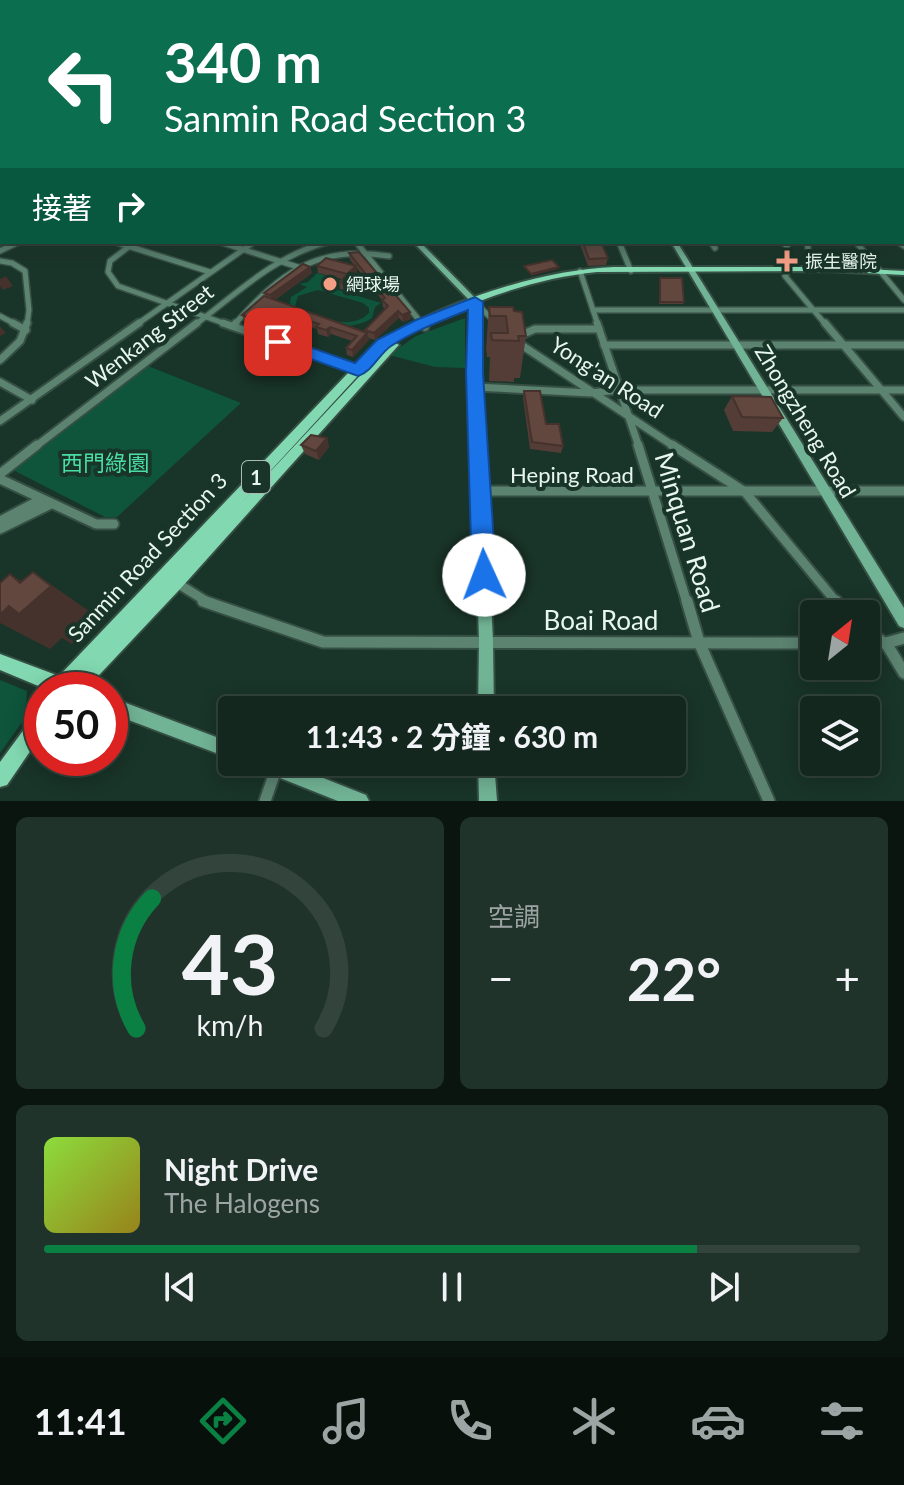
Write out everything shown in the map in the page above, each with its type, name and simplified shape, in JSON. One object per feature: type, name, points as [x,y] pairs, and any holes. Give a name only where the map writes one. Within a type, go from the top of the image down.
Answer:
[{"type":"main road","name":"Sanmin Road Section 3","points":[[81,672],[362,371],[383,344],[477,306],[581,274],[631,271],[692,273]]},
{"type":"main road","name":"Sanmin Road Section 3","points":[[581,274],[692,273]]},
{"type":"main road","name":"1","points":[[692,273],[904,275]]},
{"type":"main road","name":"1","points":[[0,662],[24,672]]},
{"type":"main road","points":[[0,778],[24,744]]},
{"type":"street","points":[[122,244],[210,272]]},
{"type":"street","points":[[132,244],[110,261],[111,278],[118,286],[362,371]]},
{"type":"street","points":[[226,244],[298,267]]},
{"type":"street","points":[[0,421],[251,244]]},
{"type":"street","name":"Wenkang Street","points":[[0,477],[278,261],[295,250],[320,244]]},
{"type":"street","points":[[358,244],[424,325]]},
{"type":"street","points":[[418,244],[503,331]]},
{"type":"street","points":[[620,244],[631,271]]},
{"type":"street","name":"Zhongzheng Road","points":[[675,244],[904,621]]},
{"type":"street","points":[[712,244],[715,248]]},
{"type":"street","points":[[858,244],[904,300]]},
{"type":"street","points":[[233,326],[266,289],[298,267],[317,259],[362,250],[389,256]]},
{"type":"street","points":[[0,261],[12,263],[25,271],[26,330],[24,340],[0,360]]},
{"type":"street","points":[[787,273],[904,417]]},
{"type":"street","name":"Minquan Road","points":[[581,274],[654,493],[699,642],[769,801]]},
{"type":"street","points":[[477,306],[475,387],[486,696]]},
{"type":"street","points":[[593,310],[904,310]]},
{"type":"street","points":[[0,316],[26,330]]},
{"type":"street","name":"Yong'an Road","points":[[599,329],[535,329],[513,339],[590,393],[745,492],[834,600]]},
{"type":"street","points":[[604,345],[904,345]]},
{"type":"street","points":[[0,382],[32,400]]},
{"type":"street","points":[[475,387],[590,393],[619,390],[904,390]]},
{"type":"street","points":[[0,477],[45,502],[96,524],[114,524]]},
{"type":"street","name":"Heping Road","points":[[480,491],[904,491]]},
{"type":"street","points":[[0,521],[45,502]]},
{"type":"street","points":[[0,529],[45,502]]},
{"type":"street","name":"Boai Road","points":[[170,578],[202,601],[323,642],[800,643]]},
{"type":"street","points":[[880,643],[904,638]]},
{"type":"street","points":[[880,640],[886,643],[904,673]]},
{"type":"street","points":[[128,712],[218,746]]},
{"type":"street","points":[[265,801],[268,776]]},
{"type":"street","points":[[297,776],[360,801]]},
{"type":"street","points":[[487,776],[488,801]]},
{"type":"green space","points":[[317,273],[343,281],[335,289],[381,303],[375,307],[372,318],[363,323],[342,326],[319,322],[289,308],[291,297],[307,287],[299,284],[308,282]],"holes":[[[318,290],[363,303],[369,308],[369,313],[361,319],[343,322],[322,318],[295,306],[298,296]]]},
{"type":"green space","points":[[465,318],[465,368],[435,367],[389,355],[416,336]]},
{"type":"green space","name":"西門綠園","points":[[148,366],[241,403],[117,517],[105,517],[13,470]]},
{"type":"green space","points":[[0,680],[24,690],[24,719],[0,753]]},
{"type":"building","points":[[584,244],[602,244],[608,258],[589,259]]},
{"type":"building","points":[[359,252],[410,312],[402,315],[398,311],[374,333],[365,330],[388,306],[349,253]]},
{"type":"building","points":[[326,258],[356,266],[347,274],[317,266]]},
{"type":"building","points":[[552,260],[559,267],[531,274],[524,266]]},
{"type":"building","points":[[303,264],[310,267],[270,295],[264,293]]},
{"type":"building","points":[[347,275],[358,278],[351,285],[339,282]]},
{"type":"building","points":[[660,278],[682,278],[684,302],[660,302]]},
{"type":"building","points":[[264,296],[367,333],[352,350],[346,348],[357,336],[330,327],[326,330],[316,327],[319,324],[289,314],[277,324],[242,315]]},
{"type":"building","points":[[489,307],[513,307],[514,311],[522,312],[526,336],[518,336],[519,341],[492,340],[491,333],[508,333],[506,316],[490,316]]},
{"type":"building","points":[[524,391],[540,391],[546,424],[559,424],[563,446],[532,442]]},
{"type":"building","points":[[732,396],[771,397],[783,418],[742,417]]},
{"type":"building","points":[[311,435],[327,438],[316,451],[301,445]]},
{"type":"building","points":[[33,572],[51,586],[19,614],[9,606],[0,615],[0,583],[10,574],[20,583]]},
{"type":"place","name":"振生醫院","points":[[787,261]]},
{"type":"place","name":"網球場","points":[[330,284]]},
{"type":"route","points":[[278,342],[358,370],[383,344],[422,323],[475,302],[484,575]]}]
